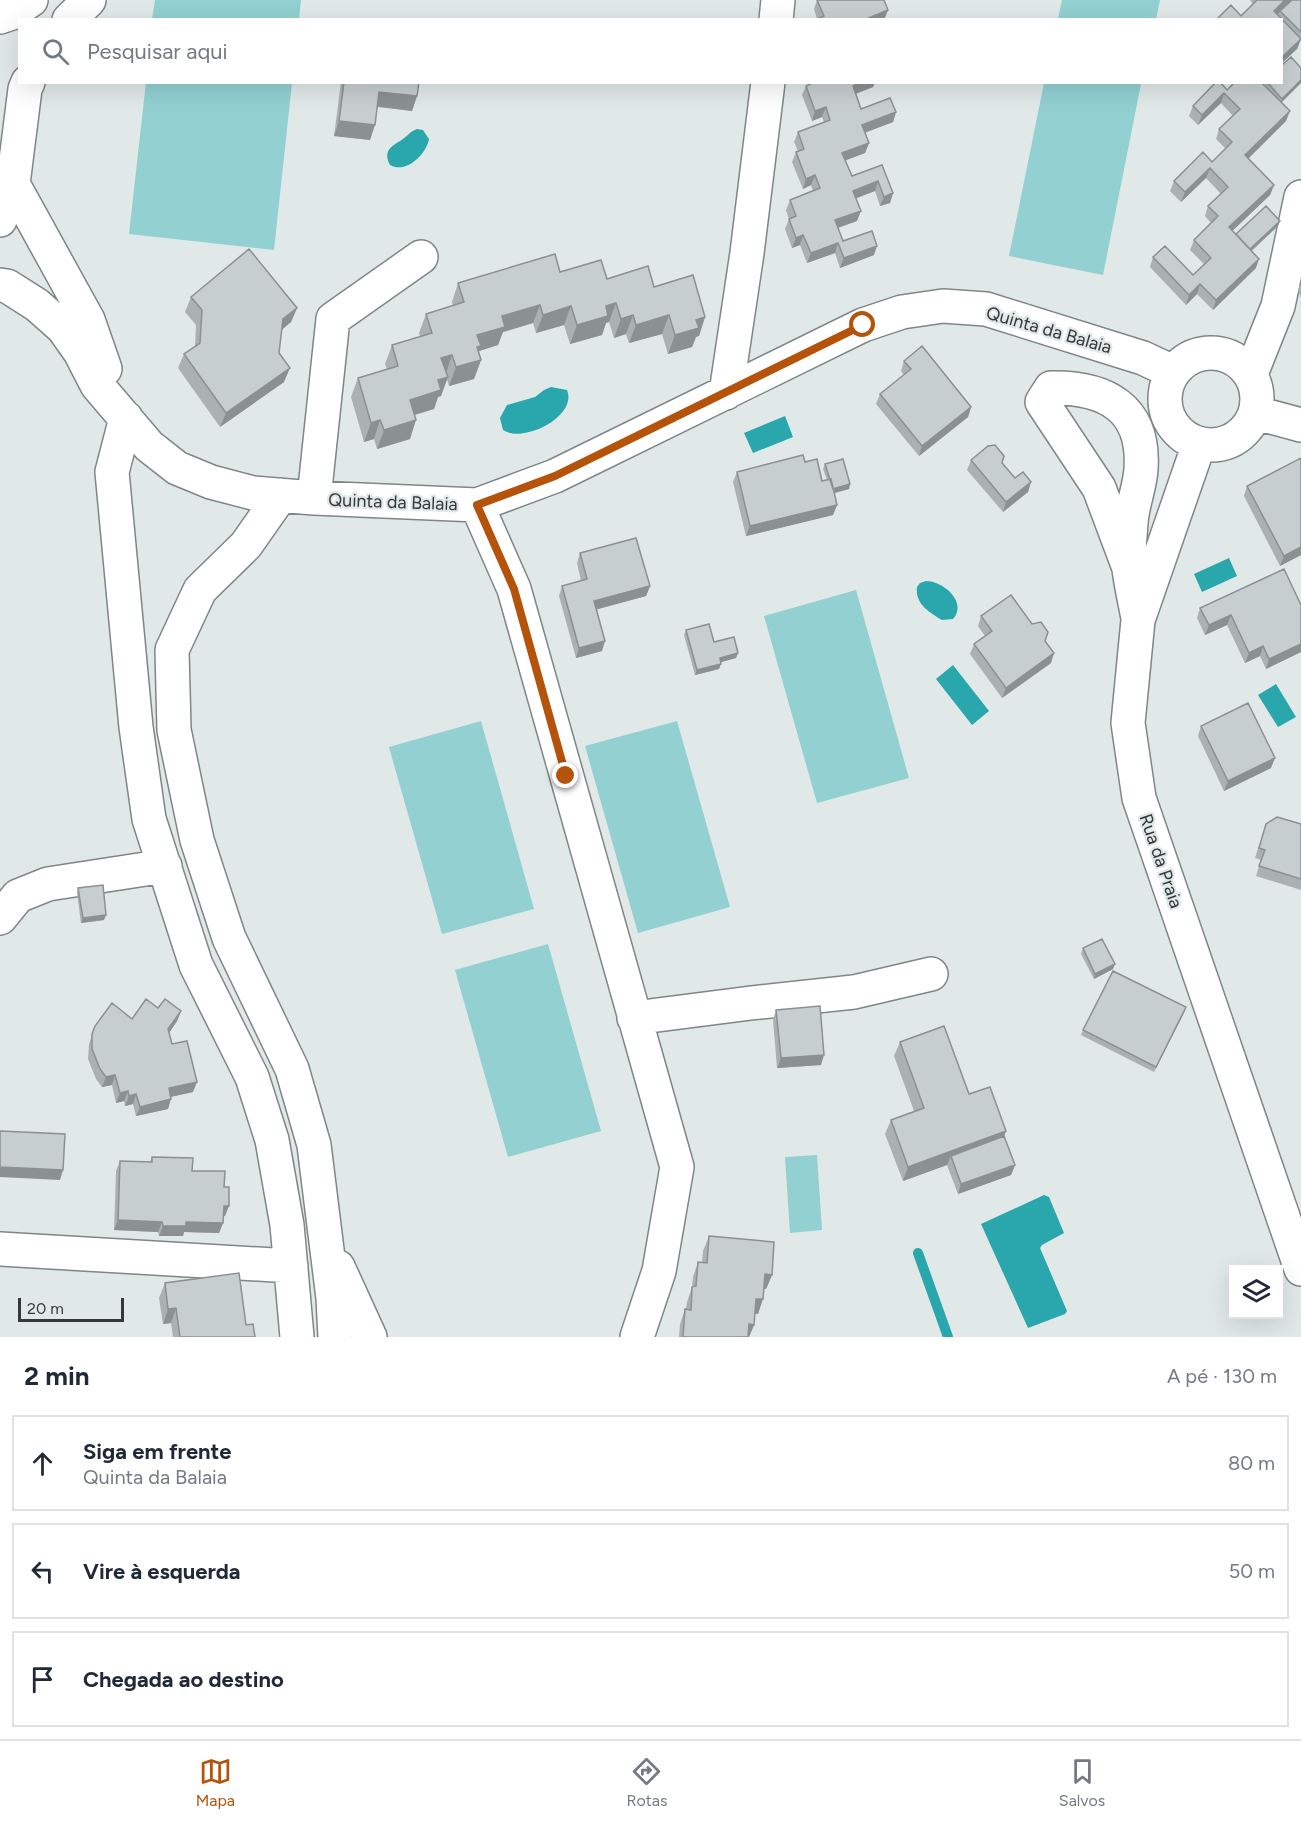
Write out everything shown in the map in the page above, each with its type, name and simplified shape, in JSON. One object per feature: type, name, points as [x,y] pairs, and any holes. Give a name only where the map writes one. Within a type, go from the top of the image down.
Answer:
[{"type":"street","points":[[0,16],[12,13],[32,0]]},
{"type":"street","points":[[71,18],[89,0]]},
{"type":"street","points":[[776,18],[778,0]]},
{"type":"street","points":[[0,220],[14,168],[27,84]]},
{"type":"street","points":[[726,393],[747,253],[768,84]]},
{"type":"street","points":[[0,94],[9,114],[14,168]]},
{"type":"street","name":"Quinta da Balaia","points":[[14,168],[88,320],[111,386],[126,418]]},
{"type":"street","points":[[1251,374],[1278,306],[1301,197]]},
{"type":"street","points":[[314,498],[333,319],[421,257]]},
{"type":"street","name":"Quinta da Balaia","points":[[0,285],[7,286],[37,305],[63,328],[80,352],[97,385],[149,446],[177,468],[211,482],[253,494],[477,505],[555,476],[863,325],[902,312],[943,306],[986,309],[1143,358],[1173,372]]},
{"type":"street","points":[[1213,352],[1234,359],[1251,374],[1258,400],[1256,413],[1250,426],[1240,436],[1227,443],[1213,446],[1199,444],[1185,438],[1174,428],[1167,415],[1164,400],[1166,385],[1173,372],[1184,361],[1197,354],[1213,352]]},
{"type":"street","points":[[1129,568],[1131,519],[1141,469],[1139,440],[1130,417],[1119,403],[1105,397],[1077,387],[1052,388],[1042,402],[1099,488],[1129,568],[1138,620]]},
{"type":"street","points":[[1256,413],[1301,425]]},
{"type":"street","points":[[126,418],[112,472],[138,739],[149,819],[196,965],[252,1077],[272,1140],[287,1225],[297,1337]]},
{"type":"street","name":"Rua da Praia","points":[[1199,444],[1138,620],[1128,723],[1139,798],[1301,1269]]},
{"type":"street","points":[[281,495],[246,545],[200,590],[172,650],[174,730],[197,840],[229,938],[292,1069],[314,1145],[333,1298],[335,1337]]},
{"type":"street","points":[[477,505],[514,589],[677,1167],[659,1271],[637,1337]]},
{"type":"street","points":[[0,918],[18,896],[48,884],[165,866]]},
{"type":"street","points":[[634,1018],[751,1002],[854,992],[931,974]]},
{"type":"street","points":[[325,1238],[370,1337]]},
{"type":"street","points":[[0,1249],[291,1266]]},
{"type":"shaded area","points":[[155,0],[301,0],[299,18],[152,18]]},
{"type":"shaded area","points":[[1062,0],[1160,0],[1156,18],[1058,18]]},
{"type":"shaded area","points":[[146,84],[292,84],[274,250],[129,234]]},
{"type":"shaded area","points":[[1044,84],[1141,84],[1103,275],[1009,256]]},
{"type":"shaded area","points":[[417,129],[423,130],[429,139],[420,157],[402,167],[390,165],[387,157],[389,150]]},
{"type":"shaded area","points":[[551,387],[567,390],[568,400],[565,409],[557,418],[547,425],[523,433],[503,430],[500,418],[507,405],[535,397]]},
{"type":"shaded area","points":[[785,416],[793,437],[753,453],[744,433]]},
{"type":"shaded area","points":[[1229,558],[1237,576],[1202,592],[1194,574]]},
{"type":"shaded area","points":[[926,581],[940,585],[952,594],[957,606],[953,619],[942,620],[928,611],[921,603],[917,587]]},
{"type":"shaded area","points":[[856,590],[909,778],[817,803],[764,616]]},
{"type":"shaded area","points":[[953,665],[989,711],[972,725],[936,679]]},
{"type":"shaded area","points":[[1276,684],[1296,717],[1278,727],[1258,695]]},
{"type":"shaded area","points":[[481,721],[534,909],[442,934],[389,747]]},
{"type":"shaded area","points":[[677,721],[730,907],[638,933],[585,746]]},
{"type":"shaded area","points":[[548,944],[601,1131],[508,1157],[455,970]]},
{"type":"shaded area","points":[[817,1155],[822,1230],[790,1233],[785,1157]]},
{"type":"shaded area","points":[[1044,1195],[1049,1197],[1064,1233],[1040,1248],[1067,1311],[1065,1314],[1028,1328],[981,1224]]},
{"type":"building","points":[[817,0],[884,0],[888,10],[869,18],[820,18],[824,16]]},
{"type":"building","points":[[1257,0],[1285,0],[1274,11],[1281,18],[1218,18],[1231,5],[1241,16]]},
{"type":"building","points":[[1292,0],[1301,0],[1301,32],[1280,11]]},
{"type":"building","points":[[1283,20],[1301,39],[1283,56]]},
{"type":"building","points":[[1291,57],[1301,68],[1301,80],[1282,99],[1269,84],[1283,84],[1283,64]]},
{"type":"building","points":[[344,84],[419,84],[417,96],[379,92],[375,125],[339,121]]},
{"type":"building","points":[[810,84],[858,84],[853,86],[861,109],[890,98],[896,112],[862,125],[869,143],[842,153],[852,176],[882,165],[893,193],[884,197],[878,181],[853,191],[861,211],[835,220],[843,241],[872,231],[877,246],[844,258],[838,243],[811,253],[803,235],[796,238],[789,219],[796,216],[790,200],[820,188],[815,175],[806,179],[796,152],[804,149],[798,132],[830,120],[826,107],[815,111],[806,86]]},
{"type":"building","points":[[1214,84],[1222,84],[1227,90],[1233,84],[1263,84],[1290,111],[1245,155],[1274,185],[1229,227],[1259,259],[1216,300],[1200,284],[1189,295],[1153,257],[1165,246],[1193,275],[1211,258],[1194,240],[1218,216],[1208,206],[1228,187],[1210,168],[1185,192],[1174,181],[1203,152],[1212,162],[1232,142],[1219,129],[1240,109],[1224,93],[1202,115],[1193,106]]},
{"type":"building","points":[[1266,206],[1280,221],[1250,249],[1236,234]]},
{"type":"building","points":[[249,249],[297,308],[283,319],[279,353],[290,368],[226,413],[184,354],[200,343],[202,310],[191,297]]},
{"type":"building","points":[[555,254],[560,272],[601,260],[607,279],[648,266],[654,287],[693,275],[705,317],[696,320],[699,328],[675,335],[669,315],[636,325],[633,315],[621,319],[616,303],[606,306],[608,316],[577,325],[571,306],[543,315],[540,305],[502,316],[505,327],[477,335],[481,346],[477,347],[481,360],[456,367],[452,355],[441,358],[448,377],[438,380],[441,390],[410,400],[416,420],[384,430],[380,420],[371,423],[358,378],[398,366],[392,345],[432,333],[426,314],[464,302],[458,283]]},
{"type":"building","points":[[922,346],[971,407],[922,446],[880,394],[911,369],[904,361]]},
{"type":"building","points":[[995,445],[1004,456],[1002,463],[1015,478],[1023,472],[1031,482],[1006,502],[971,460],[988,446]]},
{"type":"building","points":[[803,455],[805,462],[817,459],[822,481],[831,479],[837,505],[750,526],[737,472]]},
{"type":"building","points":[[1301,458],[1301,547],[1284,556],[1247,486]]},
{"type":"building","points":[[843,459],[850,484],[833,489],[825,464]]},
{"type":"building","points":[[636,538],[650,586],[594,601],[605,641],[579,648],[562,586],[587,579],[580,553]]},
{"type":"building","points":[[1284,569],[1301,605],[1301,644],[1269,659],[1263,646],[1249,653],[1231,615],[1209,625],[1200,608]]},
{"type":"building","points":[[1011,595],[1032,624],[1041,622],[1048,632],[1045,641],[1054,653],[1006,688],[974,644],[992,631],[981,616]]},
{"type":"building","points":[[709,624],[714,642],[734,637],[738,653],[720,658],[721,664],[697,670],[686,630]]},
{"type":"building","points":[[1248,703],[1275,758],[1228,781],[1201,726]]},
{"type":"building","points":[[1277,817],[1301,824],[1301,879],[1259,866],[1265,850],[1259,848],[1266,824]]},
{"type":"building","points":[[103,885],[106,915],[83,918],[78,888]]},
{"type":"building","points":[[1102,939],[1115,964],[1095,974],[1083,948]]},
{"type":"building","points":[[1113,971],[1186,1007],[1156,1067],[1083,1030]]},
{"type":"building","points":[[146,999],[158,1008],[165,999],[181,1011],[168,1029],[172,1044],[187,1041],[197,1082],[169,1088],[171,1099],[140,1107],[136,1094],[129,1096],[128,1091],[120,1093],[115,1075],[106,1077],[100,1069],[92,1049],[92,1034],[95,1026],[112,1003],[132,1019]]},
{"type":"building","points":[[820,1006],[824,1055],[781,1058],[776,1010]]},
{"type":"building","points":[[944,1026],[969,1094],[990,1087],[1006,1131],[908,1167],[891,1120],[924,1108],[900,1042]]},
{"type":"building","points":[[0,1131],[65,1134],[63,1170],[0,1167]]},
{"type":"building","points":[[1004,1136],[1015,1165],[961,1184],[951,1156]]},
{"type":"building","points":[[152,1157],[193,1158],[192,1171],[225,1171],[224,1187],[229,1187],[229,1206],[224,1206],[223,1223],[186,1222],[186,1226],[163,1226],[162,1222],[118,1220],[120,1161],[152,1162]]},
{"type":"building","points":[[709,1236],[774,1242],[772,1275],[765,1274],[763,1299],[756,1299],[754,1325],[749,1324],[748,1337],[683,1337],[685,1309],[691,1310],[692,1287],[696,1286],[698,1262],[707,1263]]},
{"type":"building","points":[[239,1273],[246,1325],[253,1324],[255,1337],[180,1337],[176,1308],[168,1309],[165,1283]]},
{"type":"waterway","points":[[918,1253],[948,1337]]},
{"type":"route","points":[[566,776],[514,589],[477,505],[555,476],[863,325]]}]
